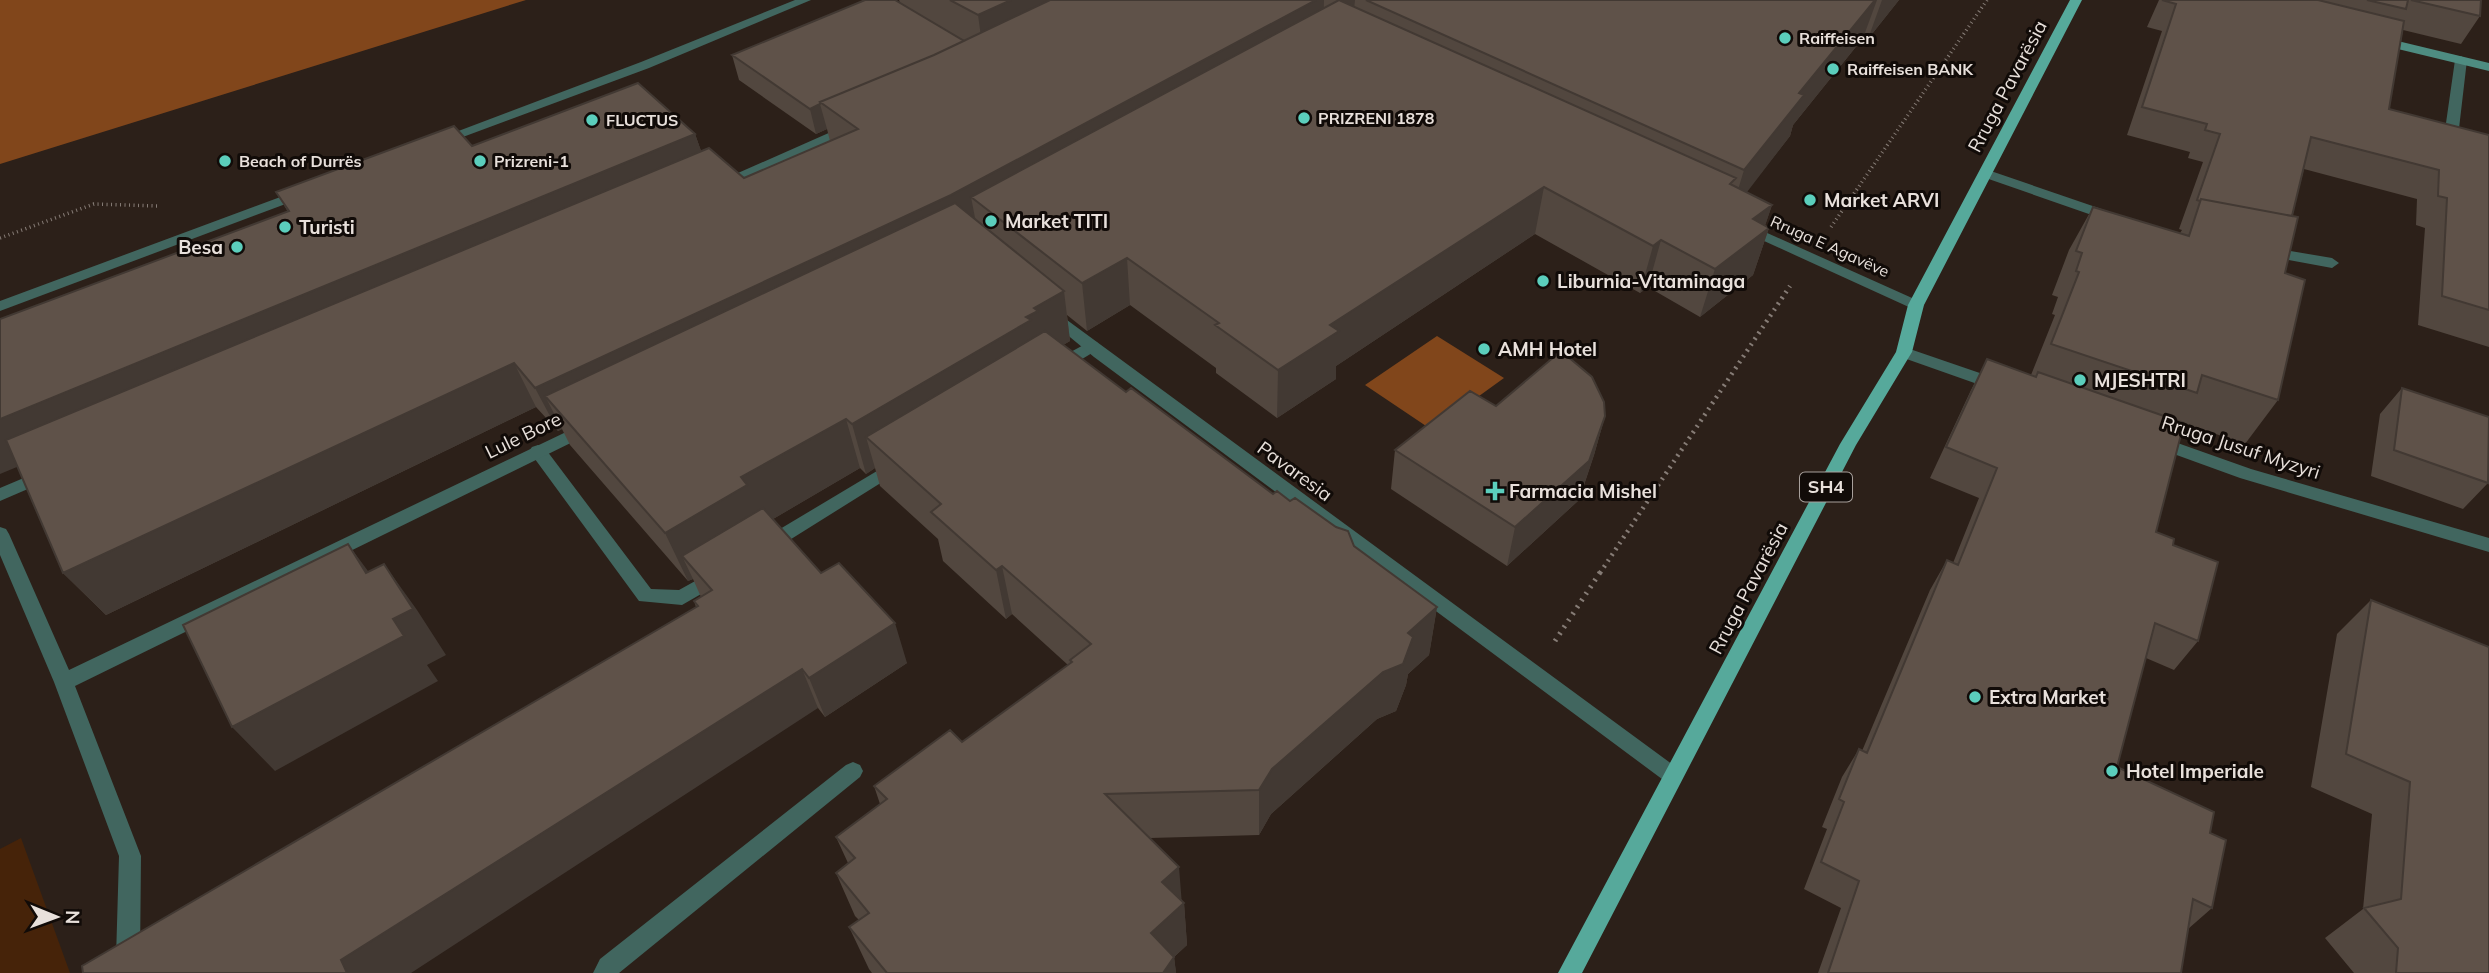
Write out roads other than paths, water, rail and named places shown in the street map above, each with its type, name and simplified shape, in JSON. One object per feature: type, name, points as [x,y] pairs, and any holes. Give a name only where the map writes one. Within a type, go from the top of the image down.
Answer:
[{"type":"main road","name":"Rruga Pavarësia","points":[[1570,973],[1848,444],[1904,352],[1916,305],[2076,0]]},
{"type":"street","points":[[425,147],[645,65],[805,0]]},
{"type":"street","points":[[2368,38],[2489,66]]},
{"type":"street","points":[[2451,137],[2461,60]]},
{"type":"street","points":[[699,193],[867,121]]},
{"type":"street","points":[[1985,173],[2130,223]]},
{"type":"street","points":[[0,306],[321,186]]},
{"type":"street","name":"Rruga E Agavëve","points":[[1736,223],[1916,305]]},
{"type":"street","points":[[2253,250],[2332,262]]},
{"type":"street","name":"Pavaresia","points":[[1039,303],[1091,346],[1673,776]]},
{"type":"street","points":[[1045,374],[1091,346]]},
{"type":"street","points":[[1904,352],[2023,394]]},
{"type":"street","name":"Lule Bore","points":[[64,682],[601,421]]},
{"type":"street","name":"Rruga Jusuf Myzyri","points":[[2141,436],[2246,474],[2489,545]]},
{"type":"street","points":[[538,451],[646,596],[682,598],[727,570]]},
{"type":"street","points":[[749,556],[908,458]]},
{"type":"street","points":[[0,495],[62,468]]},
{"type":"street","points":[[0,534],[64,682],[130,856],[128,958],[124,973]]},
{"type":"street","points":[[605,973],[608,967],[853,771]]},
{"type":"place","name":"Raiffeisen","points":[[1785,38]]},
{"type":"place","name":"Raiffeisen BANK","points":[[1833,69]]},
{"type":"place","name":"PRIZRENI 1878","points":[[1304,118]]},
{"type":"place","name":"FLUCTUS","points":[[592,120]]},
{"type":"place","name":"Beach of Durrës","points":[[225,161]]},
{"type":"place","name":"Prizreni-1","points":[[480,161]]},
{"type":"place","name":"Market ARVI","points":[[1810,200]]},
{"type":"place","name":"Market TITI","points":[[991,221]]},
{"type":"place","name":"Turisti","points":[[285,227]]},
{"type":"place","name":"Besa","points":[[237,247]]},
{"type":"place","name":"Liburnia-Vitaminaga","points":[[1543,281]]},
{"type":"place","name":"AMH Hotel","points":[[1484,349]]},
{"type":"place","name":"MJESHTRI","points":[[2080,380]]},
{"type":"place","name":"Farmacia Mishel","points":[[1495,491]]},
{"type":"place","name":"Extra Market","points":[[1975,697]]},
{"type":"place","name":"Hotel Imperiale","points":[[2112,771]]}]
